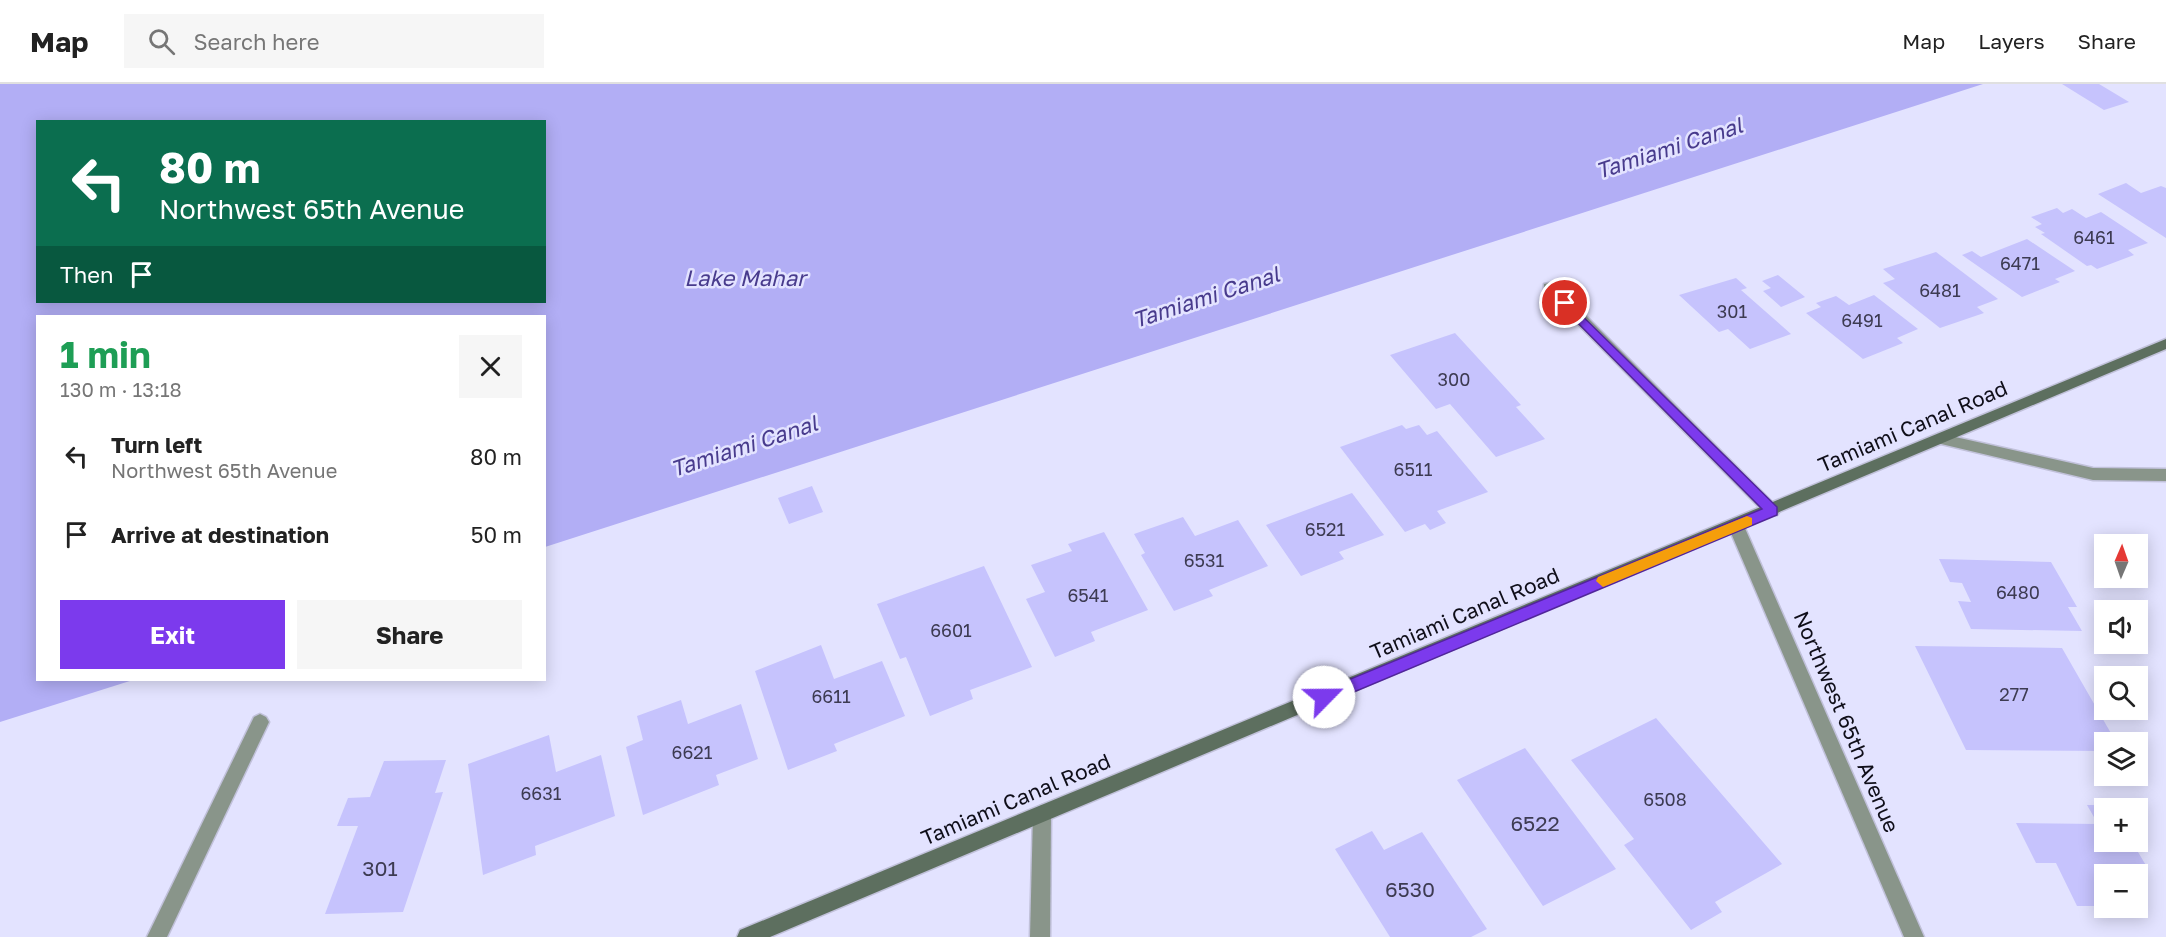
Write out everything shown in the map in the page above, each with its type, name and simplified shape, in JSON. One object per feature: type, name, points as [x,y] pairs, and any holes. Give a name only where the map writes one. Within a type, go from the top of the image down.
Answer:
[{"type":"street","points":[[1549,287],[1772,511]]},
{"type":"street","name":"Tamiami Canal Road","points":[[747,937],[1772,511],[2166,344]]},
{"type":"street","points":[[1942,439],[2093,474],[2166,476]]},
{"type":"street","name":"Northwest 65th Avenue","points":[[1736,526],[1914,937]]},
{"type":"street","points":[[157,937],[260,722]]},
{"type":"street","points":[[1040,937],[1042,814]]},
{"type":"water","name":"Lake Mahar","points":[[0,84],[1983,84],[546,547],[546,315],[36,315],[36,681],[130,681],[0,722]]},
{"type":"building","points":[[2062,84],[2099,84],[2129,102],[2104,110]]},
{"type":"building","points":[[2126,183],[2141,193],[2161,186],[2166,188],[2166,238],[2098,194]]},
{"type":"building","points":[[2057,208],[2063,213],[2072,209],[2086,218],[2101,212],[2148,243],[2128,250],[2134,255],[2097,269],[2091,265],[2087,266],[2041,234],[2045,233],[2035,227],[2042,224],[2031,217]]},
{"type":"building","points":[[2027,239],[2075,271],[2055,279],[2060,282],[2022,297],[1962,255],[1972,251],[1981,257]]},
{"type":"building","points":[[1936,252],[1998,299],[1977,307],[1984,313],[1940,328],[1883,283],[1895,279],[1883,269]]},
{"type":"building","points":[[1778,275],[1805,297],[1781,307],[1763,291],[1771,288],[1762,281]]},
{"type":"building","points":[[1736,278],[1747,288],[1741,290],[1791,334],[1750,349],[1728,329],[1719,332],[1679,295]]},
{"type":"building","points":[[1874,295],[1918,329],[1897,338],[1903,343],[1863,359],[1806,313],[1821,307],[1816,303],[1836,296],[1849,305]]},
{"type":"building","points":[[1455,333],[1521,405],[1516,407],[1545,439],[1496,457],[1450,404],[1436,409],[1390,355]]},
{"type":"building","points":[[1402,425],[1406,429],[1419,425],[1427,435],[1437,431],[1488,492],[1437,511],[1446,523],[1430,530],[1425,524],[1405,532],[1340,447]]},
{"type":"building","points":[[812,486],[823,512],[789,524],[778,498]]},
{"type":"building","points":[[1352,493],[1384,535],[1339,552],[1344,559],[1301,576],[1266,525]]},
{"type":"building","points":[[1183,517],[1195,536],[1238,520],[1268,566],[1209,590],[1213,596],[1174,611],[1141,555],[1145,553],[1134,534]]},
{"type":"building","points":[[1104,532],[1148,610],[1091,632],[1095,641],[1055,657],[1026,599],[1045,592],[1031,565],[1072,551],[1068,544]]},
{"type":"building","points":[[1939,559],[2051,562],[2077,607],[2068,607],[2082,631],[1971,629],[1958,601],[1971,602],[1962,583],[1950,582]]},
{"type":"building","points":[[984,566],[1032,667],[970,690],[973,699],[930,716],[906,657],[900,659],[877,604]]},
{"type":"building","points":[[821,645],[834,679],[882,661],[905,716],[834,744],[837,751],[788,770],[755,671]]},
{"type":"building","points":[[1915,646],[2062,648],[2094,704],[2094,720],[2103,720],[2110,732],[2094,732],[2094,751],[1966,750]]},
{"type":"building","points":[[681,700],[688,724],[741,704],[758,759],[716,775],[719,785],[643,815],[626,747],[643,740],[637,716]]},
{"type":"building","points":[[1656,718],[1782,864],[1715,902],[1722,912],[1691,930],[1624,845],[1634,839],[1571,760]]},
{"type":"building","points":[[549,735],[556,772],[601,755],[615,816],[535,846],[536,855],[483,875],[468,764]]},
{"type":"building","points":[[1525,748],[1616,869],[1543,906],[1457,780]]},
{"type":"building","points":[[446,760],[435,793],[443,792],[403,912],[325,914],[358,826],[337,826],[348,798],[370,797],[384,761]]},
{"type":"building","points":[[2087,805],[2094,805],[2094,817]]},
{"type":"building","points":[[2016,823],[2094,824],[2094,852],[2138,852],[2145,864],[2094,864],[2094,906],[2077,906],[2056,863],[2036,863]]},
{"type":"building","points":[[1372,831],[1384,850],[1422,832],[1487,929],[1471,937],[1390,937],[1335,849]]},
{"type":"slow traffic","points":[[1603,581],[1747,522]]},
{"type":"route","points":[[1324,697],[1772,511],[1712,448],[1565,303]]},
{"type":"water label","name":"Tamiami Canal","points":[[1669,148]]},
{"type":"water label","name":"Tamiami Canal","points":[[1206,297]]},
{"type":"water label","name":"Tamiami Canal","points":[[744,446]]}]
